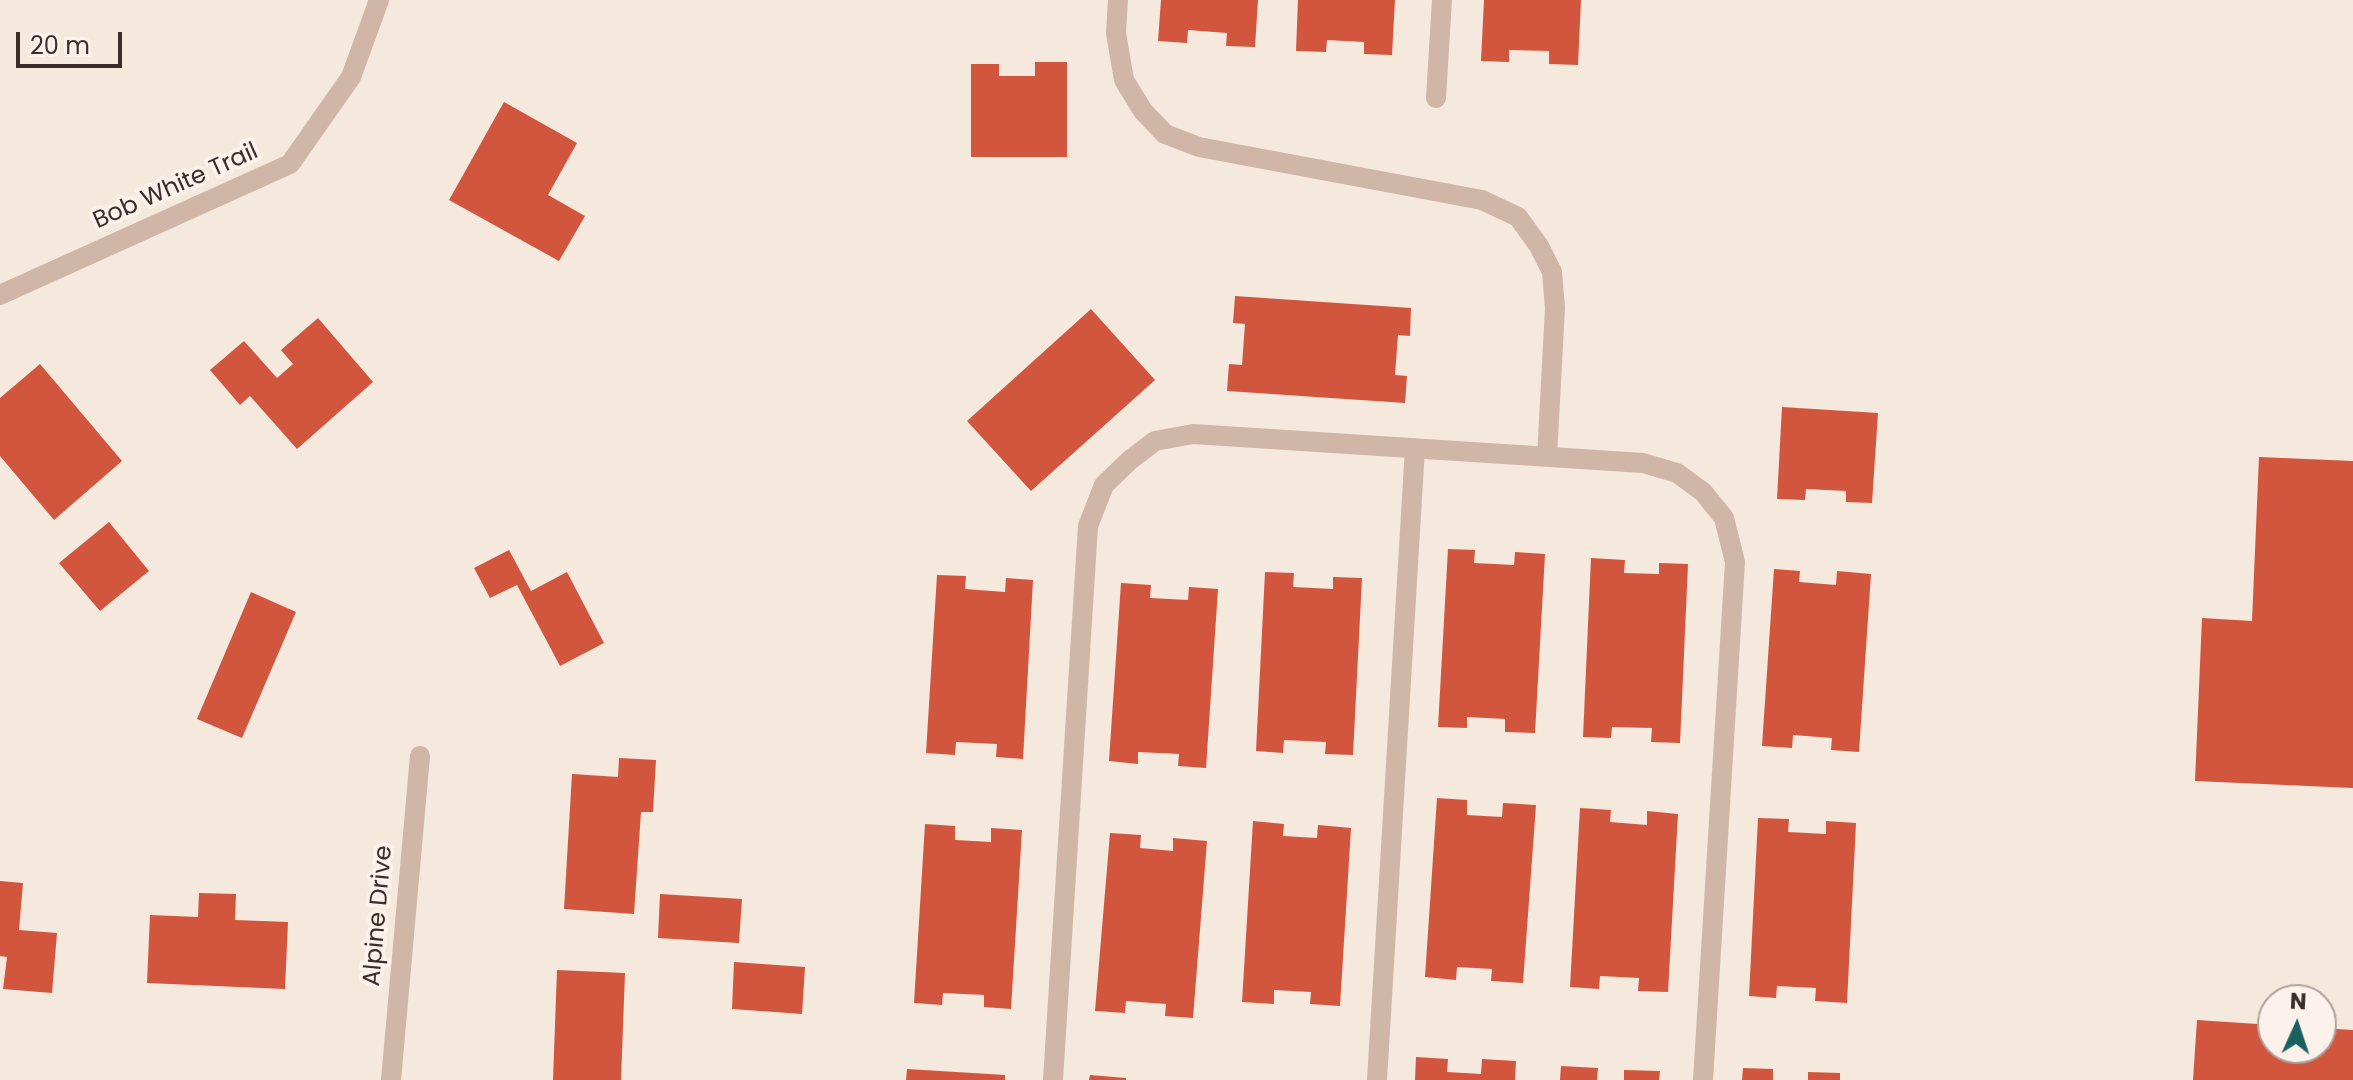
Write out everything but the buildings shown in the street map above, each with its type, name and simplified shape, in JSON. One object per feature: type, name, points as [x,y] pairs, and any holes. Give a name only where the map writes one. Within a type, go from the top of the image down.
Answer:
[{"type":"street","name":"Bob White Trail","points":[[0,295],[290,164],[351,77],[379,0]]},
{"type":"street","points":[[1118,0],[1116,33],[1124,80],[1143,111],[1165,134],[1199,147],[1482,200],[1518,217],[1539,246],[1552,272],[1555,308],[1547,457]]},
{"type":"street","points":[[1436,98],[1442,0]]},
{"type":"street","points":[[1053,1080],[1088,526],[1104,485],[1130,460],[1155,441],[1193,434],[1643,463],[1677,473],[1703,492],[1724,518],[1735,562],[1703,1080]]},
{"type":"street","points":[[1377,1080],[1415,448]]},
{"type":"street","name":"Alpine Drive","points":[[391,1080],[420,756]]}]
